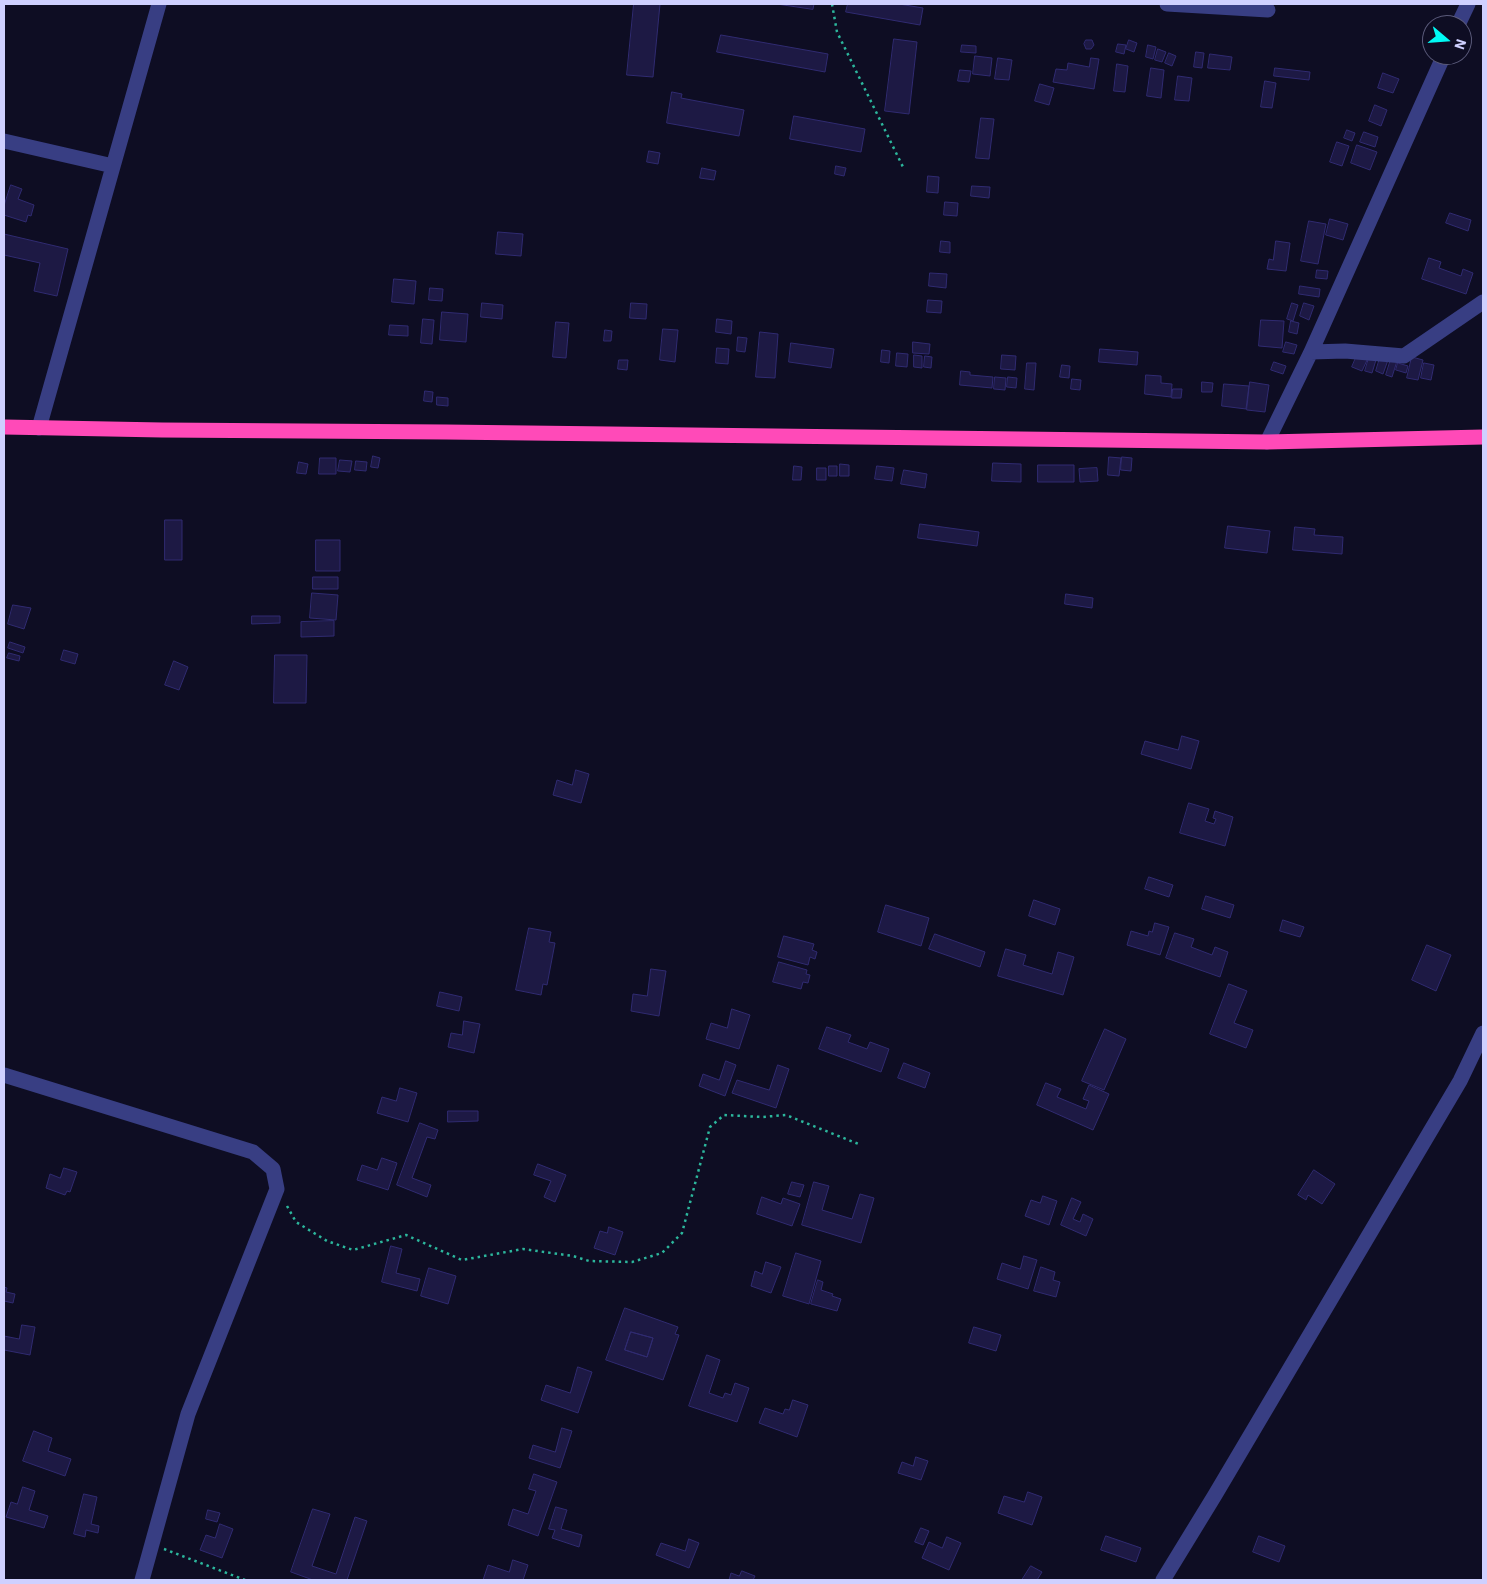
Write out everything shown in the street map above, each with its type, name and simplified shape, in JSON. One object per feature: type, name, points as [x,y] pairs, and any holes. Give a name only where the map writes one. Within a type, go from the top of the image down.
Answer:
[{"type":"highway","points":[[4,427],[1267,442],[1483,437]]},
{"type":"street","points":[[39,428],[159,4]]},
{"type":"street","points":[[1167,4],[1268,10]]},
{"type":"street","points":[[1267,442],[1311,352],[1440,65]]},
{"type":"street","points":[[4,141],[113,166]]},
{"type":"street","points":[[1311,352],[1345,351],[1404,356],[1483,302]]},
{"type":"street","points":[[1163,1580],[1460,1081],[1483,1033]]},
{"type":"street","points":[[4,1074],[253,1152],[273,1169],[277,1189],[188,1414],[142,1580]]},
{"type":"path","points":[[832,4],[837,32],[903,167]]},
{"type":"path","points":[[277,1189],[296,1222],[327,1241],[353,1250],[406,1235],[462,1260],[523,1249],[572,1256],[589,1261],[632,1262],[662,1253],[682,1233],[710,1127],[724,1114],[762,1117],[786,1115],[861,1145]]},
{"type":"path","points":[[151,1544],[244,1580]]},
{"type":"building","points":[[634,4],[660,4],[653,77],[627,75]]},
{"type":"building","points":[[777,4],[814,4],[813,9]]},
{"type":"building","points":[[848,4],[899,4],[923,8],[920,25],[846,12]]},
{"type":"building","points":[[721,35],[828,54],[825,72],[717,52]]},
{"type":"building","points":[[894,39],[917,42],[909,114],[885,111]]},
{"type":"building","points":[[1086,40],[1092,40],[1094,45],[1091,49],[1086,49],[1084,44]]},
{"type":"building","points":[[1129,40],[1137,43],[1134,52],[1126,49]]},
{"type":"building","points":[[1118,44],[1126,45],[1124,54],[1116,52]]},
{"type":"building","points":[[962,45],[976,46],[976,53],[961,52]]},
{"type":"building","points":[[1148,45],[1156,47],[1153,59],[1146,57]]},
{"type":"building","points":[[1158,49],[1166,52],[1162,62],[1155,60]]},
{"type":"building","points":[[1196,52],[1204,53],[1202,68],[1194,67]]},
{"type":"building","points":[[1169,53],[1176,56],[1172,66],[1165,63]]},
{"type":"building","points":[[1210,54],[1232,57],[1230,70],[1208,68]]},
{"type":"building","points":[[975,56],[992,58],[990,76],[973,74]]},
{"type":"building","points":[[998,58],[1012,60],[1009,80],[995,79]]},
{"type":"building","points":[[1091,58],[1099,59],[1094,89],[1053,82],[1056,69],[1067,70],[1068,63],[1089,67]]},
{"type":"building","points":[[1117,64],[1128,66],[1125,92],[1114,91]]},
{"type":"building","points":[[1151,68],[1164,70],[1161,98],[1147,96]]},
{"type":"building","points":[[1275,68],[1310,72],[1309,80],[1274,76]]},
{"type":"building","points":[[960,70],[971,71],[969,82],[958,81]]},
{"type":"building","points":[[1383,73],[1399,79],[1393,93],[1378,88]]},
{"type":"building","points":[[1178,76],[1192,78],[1189,101],[1175,100]]},
{"type":"building","points":[[1265,81],[1276,83],[1272,108],[1261,107]]},
{"type":"building","points":[[1040,84],[1054,88],[1049,105],[1035,101]]},
{"type":"building","points":[[672,92],[682,94],[681,98],[744,110],[739,136],[667,123]]},
{"type":"building","points":[[1375,105],[1387,110],[1381,126],[1369,121]]},
{"type":"building","points":[[794,116],[865,129],[861,152],[790,139]]},
{"type":"building","points":[[981,118],[994,119],[989,159],[976,158]]},
{"type":"building","points":[[1347,130],[1355,133],[1352,141],[1344,138]]},
{"type":"building","points":[[1364,132],[1378,137],[1375,147],[1360,142]]},
{"type":"building","points":[[1337,142],[1349,146],[1342,166],[1330,162]]},
{"type":"building","points":[[1357,145],[1377,152],[1370,170],[1351,163]]},
{"type":"building","points":[[649,151],[660,153],[658,164],[647,162]]},
{"type":"building","points":[[836,166],[846,168],[844,176],[835,174]]},
{"type":"building","points":[[702,168],[716,171],[714,180],[700,178]]},
{"type":"building","points":[[928,176],[939,177],[938,193],[927,192]]},
{"type":"building","points":[[11,185],[22,189],[18,199],[34,205],[31,216],[28,215],[26,222],[4,215],[4,206]]},
{"type":"building","points":[[972,186],[990,187],[989,198],[971,196]]},
{"type":"building","points":[[945,202],[958,203],[957,216],[944,215]]},
{"type":"building","points":[[1450,213],[1471,220],[1468,231],[1446,223]]},
{"type":"building","points":[[1330,219],[1348,224],[1343,240],[1326,235]]},
{"type":"building","points":[[1309,221],[1326,224],[1318,264],[1301,261]]},
{"type":"building","points":[[498,232],[523,234],[521,256],[496,254]]},
{"type":"building","points":[[4,234],[68,249],[57,296],[34,291],[40,263],[4,255]]},
{"type":"building","points":[[941,241],[950,242],[950,253],[940,252]]},
{"type":"building","points":[[1276,241],[1290,243],[1286,271],[1267,269],[1269,259],[1273,260]]},
{"type":"building","points":[[1429,258],[1441,262],[1439,268],[1461,276],[1463,269],[1473,273],[1466,294],[1422,279]]},
{"type":"building","points":[[1317,270],[1328,271],[1327,279],[1316,278]]},
{"type":"building","points":[[930,273],[947,274],[946,288],[929,286]]},
{"type":"building","points":[[394,279],[416,281],[414,304],[392,302]]},
{"type":"building","points":[[1300,286],[1320,289],[1319,297],[1299,294]]},
{"type":"building","points":[[430,288],[443,289],[442,301],[429,300]]},
{"type":"building","points":[[928,300],[942,301],[941,313],[927,312]]},
{"type":"building","points":[[482,303],[503,305],[502,319],[481,317]]},
{"type":"building","points":[[631,303],[647,304],[646,319],[630,318]]},
{"type":"building","points":[[1292,303],[1298,305],[1293,321],[1287,319]]},
{"type":"building","points":[[1304,303],[1314,306],[1309,320],[1300,316]]},
{"type":"building","points":[[442,312],[468,314],[466,342],[440,340]]},
{"type":"building","points":[[423,319],[434,320],[432,344],[421,343]]},
{"type":"building","points":[[717,319],[732,321],[731,334],[716,332]]},
{"type":"building","points":[[1261,320],[1284,321],[1282,348],[1259,346]]},
{"type":"building","points":[[1291,321],[1299,323],[1297,334],[1289,332]]},
{"type":"building","points":[[556,322],[569,323],[566,358],[553,357]]},
{"type":"building","points":[[390,325],[408,326],[408,336],[389,335]]},
{"type":"building","points":[[663,329],[678,330],[675,362],[660,360]]},
{"type":"building","points":[[605,330],[612,331],[611,341],[604,341]]},
{"type":"building","points":[[760,332],[778,334],[775,378],[756,377]]},
{"type":"building","points":[[738,337],[747,338],[745,352],[737,351]]},
{"type":"building","points":[[913,342],[930,344],[929,354],[913,353]]},
{"type":"building","points":[[1286,342],[1297,345],[1294,354],[1283,352]]},
{"type":"building","points":[[791,343],[834,349],[831,368],[789,362]]},
{"type":"building","points":[[717,348],[729,349],[728,364],[716,363]]},
{"type":"building","points":[[1100,349],[1138,352],[1137,365],[1099,362]]},
{"type":"building","points":[[882,350],[890,351],[889,363],[881,362]]},
{"type":"building","points":[[897,353],[908,354],[907,367],[896,366]]},
{"type":"building","points":[[1358,353],[1368,358],[1362,371],[1352,367]]},
{"type":"building","points":[[914,355],[922,356],[922,368],[914,367]]},
{"type":"building","points":[[1002,355],[1016,356],[1015,370],[1001,369]]},
{"type":"building","points":[[925,356],[932,357],[931,368],[924,367]]},
{"type":"building","points":[[1412,357],[1423,360],[1418,380],[1407,378]]},
{"type":"building","points":[[1369,358],[1376,360],[1372,373],[1365,371]]},
{"type":"building","points":[[1380,358],[1388,360],[1383,374],[1376,371]]},
{"type":"building","points":[[1391,359],[1397,361],[1392,377],[1386,375]]},
{"type":"building","points":[[619,360],[628,360],[627,370],[618,369]]},
{"type":"building","points":[[1274,362],[1286,366],[1283,374],[1271,370]]},
{"type":"building","points":[[1027,363],[1036,363],[1034,390],[1025,389]]},
{"type":"building","points":[[1398,363],[1408,366],[1406,373],[1396,370]]},
{"type":"building","points":[[1424,363],[1434,365],[1431,380],[1421,378]]},
{"type":"building","points":[[1062,365],[1070,366],[1069,378],[1060,377]]},
{"type":"building","points":[[961,371],[970,372],[970,375],[993,377],[992,388],[960,385]]},
{"type":"building","points":[[1146,375],[1161,376],[1161,383],[1172,384],[1171,397],[1145,394]]},
{"type":"building","points":[[995,377],[1006,378],[1005,390],[994,389]]},
{"type":"building","points":[[1008,377],[1017,378],[1016,388],[1007,387]]},
{"type":"building","points":[[1072,379],[1081,380],[1080,390],[1071,389]]},
{"type":"building","points":[[1202,382],[1213,383],[1212,392],[1202,392]]},
{"type":"building","points":[[1250,382],[1269,385],[1265,412],[1247,410]]},
{"type":"building","points":[[1224,384],[1249,386],[1246,409],[1222,406]]},
{"type":"building","points":[[1173,389],[1182,389],[1181,398],[1172,398]]},
{"type":"building","points":[[425,391],[433,392],[432,402],[424,401]]},
{"type":"building","points":[[437,397],[448,398],[448,406],[437,405]]},
{"type":"building","points":[[373,456],[380,458],[378,468],[371,467]]},
{"type":"building","points":[[1109,457],[1121,458],[1119,476],[1108,475]]},
{"type":"building","points":[[1122,457],[1132,458],[1131,471],[1121,470]]},
{"type":"building","points":[[320,458],[336,458],[336,474],[319,474]]},
{"type":"building","points":[[340,460],[352,461],[350,472],[338,471]]},
{"type":"building","points":[[356,461],[367,462],[366,471],[355,470]]},
{"type":"building","points":[[299,462],[308,464],[306,474],[297,473]]},
{"type":"building","points":[[993,463],[1021,464],[1021,482],[992,481]]},
{"type":"building","points":[[840,464],[849,465],[849,476],[840,476]]},
{"type":"building","points":[[1038,465],[1074,465],[1074,482],[1038,482]]},
{"type":"building","points":[[794,466],[802,467],[801,480],[793,480]]},
{"type":"building","points":[[829,466],[837,466],[837,476],[829,476]]},
{"type":"building","points":[[877,466],[894,468],[892,481],[875,479]]},
{"type":"building","points":[[817,468],[826,468],[826,480],[817,480]]},
{"type":"building","points":[[1097,468],[1098,481],[1080,482],[1079,469]]},
{"type":"building","points":[[904,470],[927,474],[925,488],[901,484]]},
{"type":"building","points":[[165,520],[182,520],[182,560],[165,560]]},
{"type":"building","points":[[920,524],[979,532],[977,546],[918,538]]},
{"type":"building","points":[[1228,526],[1270,531],[1267,553],[1225,548]]},
{"type":"building","points":[[1295,527],[1315,529],[1314,535],[1343,537],[1342,554],[1293,550]]},
{"type":"building","points":[[316,540],[340,540],[340,571],[316,571]]},
{"type":"building","points":[[313,577],[338,577],[338,589],[313,589]]},
{"type":"building","points":[[312,593],[338,595],[336,620],[310,618]]},
{"type":"building","points":[[1066,594],[1093,598],[1092,608],[1065,604]]},
{"type":"building","points":[[13,605],[31,608],[24,629],[8,624]]},
{"type":"building","points":[[252,616],[280,616],[280,623],[252,624]]},
{"type":"building","points":[[334,621],[334,636],[301,637],[301,622]]},
{"type":"building","points":[[10,642],[25,647],[23,653],[8,648]]},
{"type":"building","points":[[64,650],[78,654],[75,664],[61,660]]},
{"type":"building","points":[[9,653],[20,656],[19,661],[7,658]]},
{"type":"building","points":[[275,655],[307,655],[306,703],[274,703]]},
{"type":"building","points":[[174,661],[188,667],[179,690],[165,685]]},
{"type":"building","points":[[1182,736],[1199,741],[1191,769],[1141,754],[1145,741],[1178,750]]},
{"type":"building","points":[[576,770],[589,774],[581,803],[553,795],[557,780],[572,785]]},
{"type":"building","points":[[1189,803],[1209,809],[1205,821],[1214,824],[1216,819],[1213,818],[1215,811],[1233,817],[1225,846],[1180,833]]},
{"type":"building","points":[[1149,877],[1173,885],[1169,897],[1145,889]]},
{"type":"building","points":[[1206,896],[1234,905],[1230,918],[1202,909]]},
{"type":"building","points":[[1034,900],[1060,909],[1055,925],[1029,916]]},
{"type":"building","points":[[886,905],[929,918],[921,946],[878,932]]},
{"type":"building","points":[[1283,920],[1304,927],[1300,937],[1280,931]]},
{"type":"building","points":[[1155,923],[1169,927],[1160,955],[1127,945],[1131,931],[1148,936],[1149,931],[1152,932]]},
{"type":"building","points":[[529,928],[551,932],[549,942],[555,943],[547,985],[543,984],[541,995],[516,990]]},
{"type":"building","points":[[1175,933],[1194,939],[1191,947],[1212,955],[1215,947],[1228,952],[1220,977],[1166,958]]},
{"type":"building","points":[[935,934],[985,952],[980,967],[929,949]]},
{"type":"building","points":[[784,936],[814,944],[812,950],[817,952],[815,959],[810,957],[808,965],[778,957]]},
{"type":"building","points":[[1427,945],[1451,955],[1436,991],[1412,980]]},
{"type":"building","points":[[1006,949],[1026,955],[1023,965],[1052,974],[1058,952],[1074,957],[1063,995],[998,976]]},
{"type":"building","points":[[779,962],[807,970],[806,974],[810,975],[808,983],[803,982],[801,989],[773,982]]},
{"type":"building","points":[[651,969],[666,971],[659,1016],[631,1011],[633,994],[647,996]]},
{"type":"building","points":[[1229,984],[1247,991],[1234,1023],[1253,1030],[1246,1048],[1210,1034]]},
{"type":"building","points":[[440,992],[462,997],[459,1011],[437,1006]]},
{"type":"building","points":[[732,1009],[750,1015],[739,1049],[706,1039],[711,1023],[727,1028]]},
{"type":"building","points":[[464,1021],[480,1024],[474,1053],[448,1047],[451,1033],[462,1035]]},
{"type":"building","points":[[827,1027],[851,1035],[848,1042],[867,1049],[870,1042],[889,1049],[881,1072],[819,1049]]},
{"type":"building","points":[[1105,1029],[1126,1039],[1104,1090],[1082,1081]]},
{"type":"building","points":[[726,1061],[736,1065],[725,1096],[699,1086],[703,1074],[719,1080]]},
{"type":"building","points":[[904,1063],[930,1073],[925,1088],[898,1078]]},
{"type":"building","points":[[778,1065],[789,1069],[776,1108],[732,1093],[737,1080],[769,1090]]},
{"type":"building","points":[[1046,1083],[1061,1089],[1057,1097],[1086,1109],[1089,1101],[1083,1099],[1089,1085],[1109,1094],[1093,1130],[1037,1105]]},
{"type":"building","points":[[400,1088],[417,1093],[408,1122],[377,1113],[382,1097],[396,1101]]},
{"type":"building","points":[[448,1111],[478,1111],[478,1121],[448,1122]]},
{"type":"building","points":[[420,1123],[438,1130],[435,1139],[427,1137],[412,1178],[431,1185],[427,1197],[397,1185]]},
{"type":"building","points":[[382,1158],[397,1163],[388,1190],[357,1180],[362,1165],[377,1170]]},
{"type":"building","points":[[538,1164],[566,1175],[555,1202],[544,1197],[551,1181],[534,1175]]},
{"type":"building","points":[[64,1168],[77,1172],[70,1192],[67,1191],[65,1195],[46,1188],[50,1174],[60,1178]]},
{"type":"building","points":[[1314,1170],[1335,1184],[1322,1204],[1308,1195],[1306,1200],[1298,1195]]},
{"type":"building","points":[[792,1182],[804,1185],[800,1197],[788,1194]]},
{"type":"building","points":[[814,1182],[829,1186],[822,1210],[852,1219],[860,1194],[874,1198],[861,1243],[802,1225]]},
{"type":"building","points":[[1043,1196],[1057,1201],[1049,1225],[1025,1216],[1031,1200],[1040,1203]]},
{"type":"building","points":[[762,1197],[781,1204],[783,1198],[800,1204],[792,1226],[757,1214]]},
{"type":"building","points":[[1072,1198],[1081,1202],[1073,1219],[1080,1222],[1083,1214],[1093,1219],[1086,1236],[1061,1225]]},
{"type":"building","points":[[609,1227],[623,1232],[615,1255],[594,1248],[600,1231],[607,1233]]},
{"type":"building","points":[[391,1246],[402,1249],[396,1273],[420,1279],[417,1291],[382,1282]]},
{"type":"building","points":[[796,1253],[821,1261],[809,1304],[783,1296]]},
{"type":"building","points":[[1024,1256],[1037,1260],[1028,1289],[997,1279],[1002,1263],[1020,1269]]},
{"type":"building","points":[[766,1262],[781,1267],[771,1293],[751,1286],[755,1271],[762,1274]]},
{"type":"building","points":[[1041,1267],[1055,1272],[1053,1280],[1060,1282],[1056,1297],[1034,1291]]},
{"type":"building","points":[[429,1268],[456,1276],[448,1304],[421,1296]]},
{"type":"building","points":[[818,1280],[823,1282],[821,1290],[841,1299],[837,1311],[811,1304]]},
{"type":"building","points":[[4,1287],[7,1288],[6,1292],[15,1294],[13,1303],[4,1301]]},
{"type":"building","points":[[625,1308],[678,1327],[675,1334],[679,1335],[663,1380],[606,1360]],"holes":[[[631,1332],[653,1338],[647,1357],[625,1350]]]},
{"type":"building","points":[[22,1325],[35,1327],[30,1355],[4,1350],[4,1336],[19,1339]]},
{"type":"building","points":[[974,1327],[1001,1335],[996,1351],[969,1343]]},
{"type":"building","points":[[631,1332],[653,1338],[647,1357],[625,1350]]},
{"type":"building","points":[[707,1355],[720,1360],[709,1393],[723,1398],[725,1393],[731,1395],[735,1383],[749,1388],[737,1422],[689,1406]]},
{"type":"building","points":[[578,1367],[592,1372],[578,1413],[541,1400],[546,1385],[570,1393]]},
{"type":"building","points":[[793,1400],[808,1405],[797,1437],[759,1423],[765,1408],[783,1414],[785,1409],[789,1410]]},
{"type":"building","points":[[562,1428],[572,1431],[560,1468],[529,1458],[533,1445],[555,1452]]},
{"type":"building","points":[[34,1431],[52,1438],[48,1451],[71,1459],[65,1476],[23,1461]]},
{"type":"building","points":[[916,1457],[928,1461],[921,1480],[898,1473],[902,1462],[913,1466]]},
{"type":"building","points":[[534,1474],[557,1482],[538,1536],[508,1525],[513,1509],[528,1514],[536,1491],[529,1489]]},
{"type":"building","points":[[23,1487],[35,1491],[29,1510],[48,1516],[44,1528],[6,1517],[11,1502],[17,1504]]},
{"type":"building","points":[[1028,1492],[1042,1497],[1032,1525],[998,1513],[1004,1496],[1024,1502]]},
{"type":"building","points":[[84,1494],[97,1497],[91,1524],[99,1526],[98,1533],[86,1530],[85,1537],[74,1534]]},
{"type":"building","points":[[556,1507],[567,1510],[561,1529],[582,1535],[579,1547],[552,1538],[555,1530],[549,1529]]},
{"type":"building","points":[[313,1509],[330,1514],[312,1566],[336,1574],[355,1517],[367,1521],[347,1580],[313,1580],[291,1572]]},
{"type":"building","points":[[208,1510],[220,1513],[217,1522],[206,1519]]},
{"type":"building","points":[[220,1524],[233,1529],[222,1558],[200,1550],[206,1535],[215,1538]]},
{"type":"building","points":[[921,1528],[929,1531],[923,1545],[915,1542]]},
{"type":"building","points":[[1106,1536],[1141,1548],[1136,1562],[1101,1550]]},
{"type":"building","points":[[1259,1536],[1285,1546],[1279,1562],[1253,1552]]},
{"type":"building","points":[[947,1537],[961,1543],[949,1570],[922,1558],[929,1542],[942,1548]]},
{"type":"building","points":[[689,1539],[699,1543],[689,1568],[656,1555],[661,1543],[685,1551]]},
{"type":"building","points":[[513,1560],[528,1565],[523,1580],[483,1580],[488,1565],[509,1572]]},
{"type":"building","points":[[1031,1566],[1042,1572],[1037,1580],[1022,1580]]},
{"type":"building","points":[[742,1571],[755,1576],[753,1580],[729,1580],[731,1573],[739,1576]]}]
